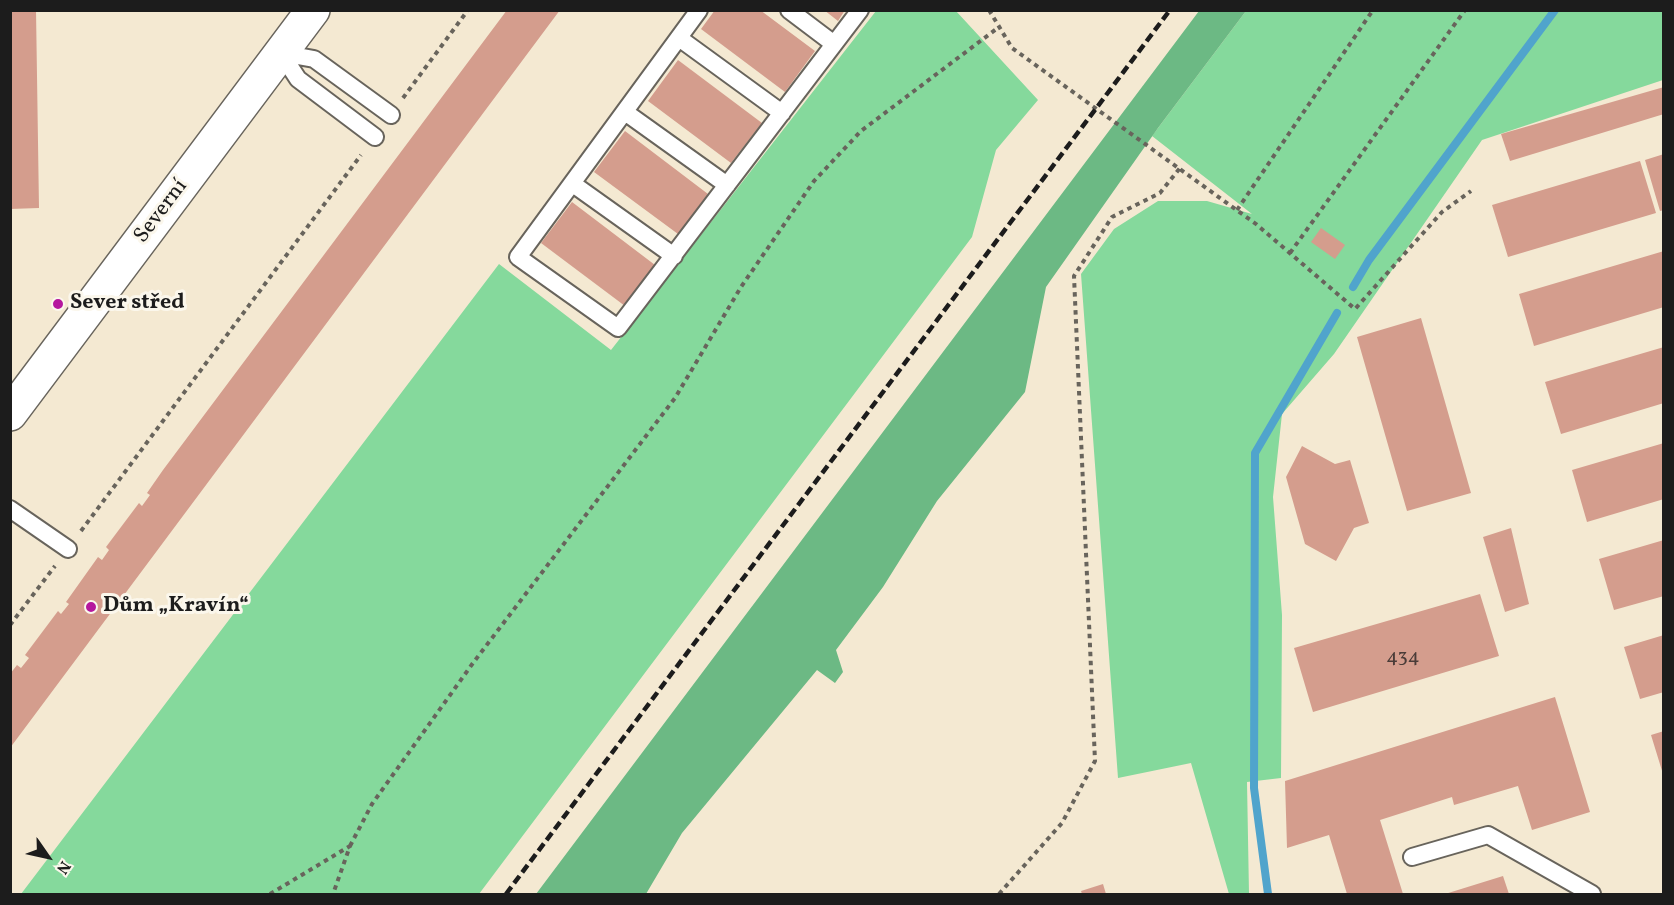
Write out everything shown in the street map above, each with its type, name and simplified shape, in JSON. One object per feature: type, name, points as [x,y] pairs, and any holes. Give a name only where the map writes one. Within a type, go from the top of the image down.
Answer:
[{"type":"street","name":"Severní","points":[[10,414],[313,10]]},
{"type":"lane","points":[[699,10],[518,257],[618,328],[860,10]]},
{"type":"lane","points":[[789,10],[834,44]]},
{"type":"lane","points":[[679,38],[782,113]]},
{"type":"lane","points":[[281,53],[314,59],[391,115]]},
{"type":"lane","points":[[281,53],[298,79],[375,137]]},
{"type":"lane","points":[[625,112],[727,185]]},
{"type":"lane","points":[[573,184],[674,256]]},
{"type":"lane","points":[[10,509],[68,549]]},
{"type":"lane","points":[[1412,856],[1488,835],[1592,894]]},
{"type":"path","points":[[391,115],[468,10]]},
{"type":"path","points":[[989,10],[1012,48],[1237,210],[1355,309],[1442,212],[1471,191]]},
{"type":"path","points":[[1237,210],[1373,10]]},
{"type":"path","points":[[1290,253],[1465,10]]},
{"type":"path","points":[[333,894],[350,846],[372,804],[466,673],[675,398],[741,286],[814,181],[861,131],[999,27]]},
{"type":"path","points":[[10,625],[375,137]]},
{"type":"path","points":[[999,894],[1062,823],[1095,761],[1074,276],[1112,217],[1160,193],[1180,168]]},
{"type":"path","points":[[270,894],[350,846]]},
{"type":"green space","points":[[876,11],[956,11],[1038,100],[996,150],[972,237],[479,894],[21,894],[499,264],[611,350]]},
{"type":"green space","points":[[1199,11],[1246,11],[1158,128],[1046,287],[1025,392],[937,501],[883,587],[836,650],[843,672],[835,683],[817,670],[682,833],[646,894],[536,894]]},
{"type":"green space","points":[[1246,11],[1663,11],[1663,80],[1482,140],[1334,354],[1282,414],[1273,497],[1282,615],[1281,778],[1247,782],[1249,894],[1229,894],[1191,763],[1118,778],[1081,274],[1114,229],[1158,201],[1207,201],[1252,214],[1152,136]]},
{"type":"building","points":[[10,10],[36,10],[39,208],[10,209]]},
{"type":"building","points":[[507,10],[560,10],[10,748],[10,674],[17,665],[21,668],[29,658],[25,655],[58,611],[61,614],[69,604],[66,602],[98,557],[102,560],[109,550],[106,547],[139,503],[142,506],[150,495],[147,493],[163,470]]},
{"type":"building","points":[[715,10],[760,10],[815,51],[785,92],[701,29]]},
{"type":"building","points":[[824,10],[845,10],[838,21]]},
{"type":"building","points":[[678,60],[762,123],[731,163],[648,101]]},
{"type":"building","points":[[1664,87],[1664,114],[1510,161],[1501,134]]},
{"type":"building","points":[[625,131],[708,194],[678,234],[594,172]]},
{"type":"building","points":[[1664,154],[1664,210],[1660,211],[1645,160]]},
{"type":"building","points":[[1640,161],[1656,213],[1508,257],[1492,205]]},
{"type":"building","points":[[572,202],[655,265],[625,306],[541,243]]},
{"type":"building","points":[[1321,228],[1345,245],[1335,259],[1311,242]]},
{"type":"building","points":[[1664,251],[1664,307],[1534,346],[1519,294]]},
{"type":"building","points":[[1421,318],[1471,493],[1407,511],[1357,337]]},
{"type":"building","points":[[1664,347],[1664,403],[1561,434],[1545,382]]},
{"type":"building","points":[[1664,443],[1664,499],[1587,522],[1572,470]]},
{"type":"building","points":[[1302,446],[1335,464],[1350,460],[1369,523],[1354,528],[1336,561],[1305,544],[1286,477]]},
{"type":"building","points":[[1511,528],[1529,604],[1505,612],[1483,537]]},
{"type":"building","points":[[1664,540],[1664,596],[1614,610],[1599,559]]},
{"type":"building","points":[[1480,594],[1499,656],[1313,712],[1294,648]]},
{"type":"building","points":[[1664,635],[1664,692],[1640,699],[1624,647]]},
{"type":"building","points":[[1555,697],[1590,812],[1532,830],[1518,786],[1454,805],[1452,797],[1380,820],[1403,894],[1347,894],[1329,835],[1287,848],[1285,781]]},
{"type":"building","points":[[1664,731],[1664,774],[1663,774],[1651,735]]},
{"type":"building","points":[[1503,876],[1509,894],[1445,894]]},
{"type":"building","points":[[1103,884],[1106,894],[1082,894],[1081,891]]},
{"type":"waterway","points":[[1353,287],[1369,260],[1555,10]]},
{"type":"waterway","points":[[1268,894],[1254,788],[1255,453],[1337,313]]},
{"type":"railway","points":[[506,894],[1170,10]]},
{"type":"place","name":"Sever střed","points":[[58,304]]},
{"type":"place","name":"Dům „Kravín“","points":[[91,607]]}]
